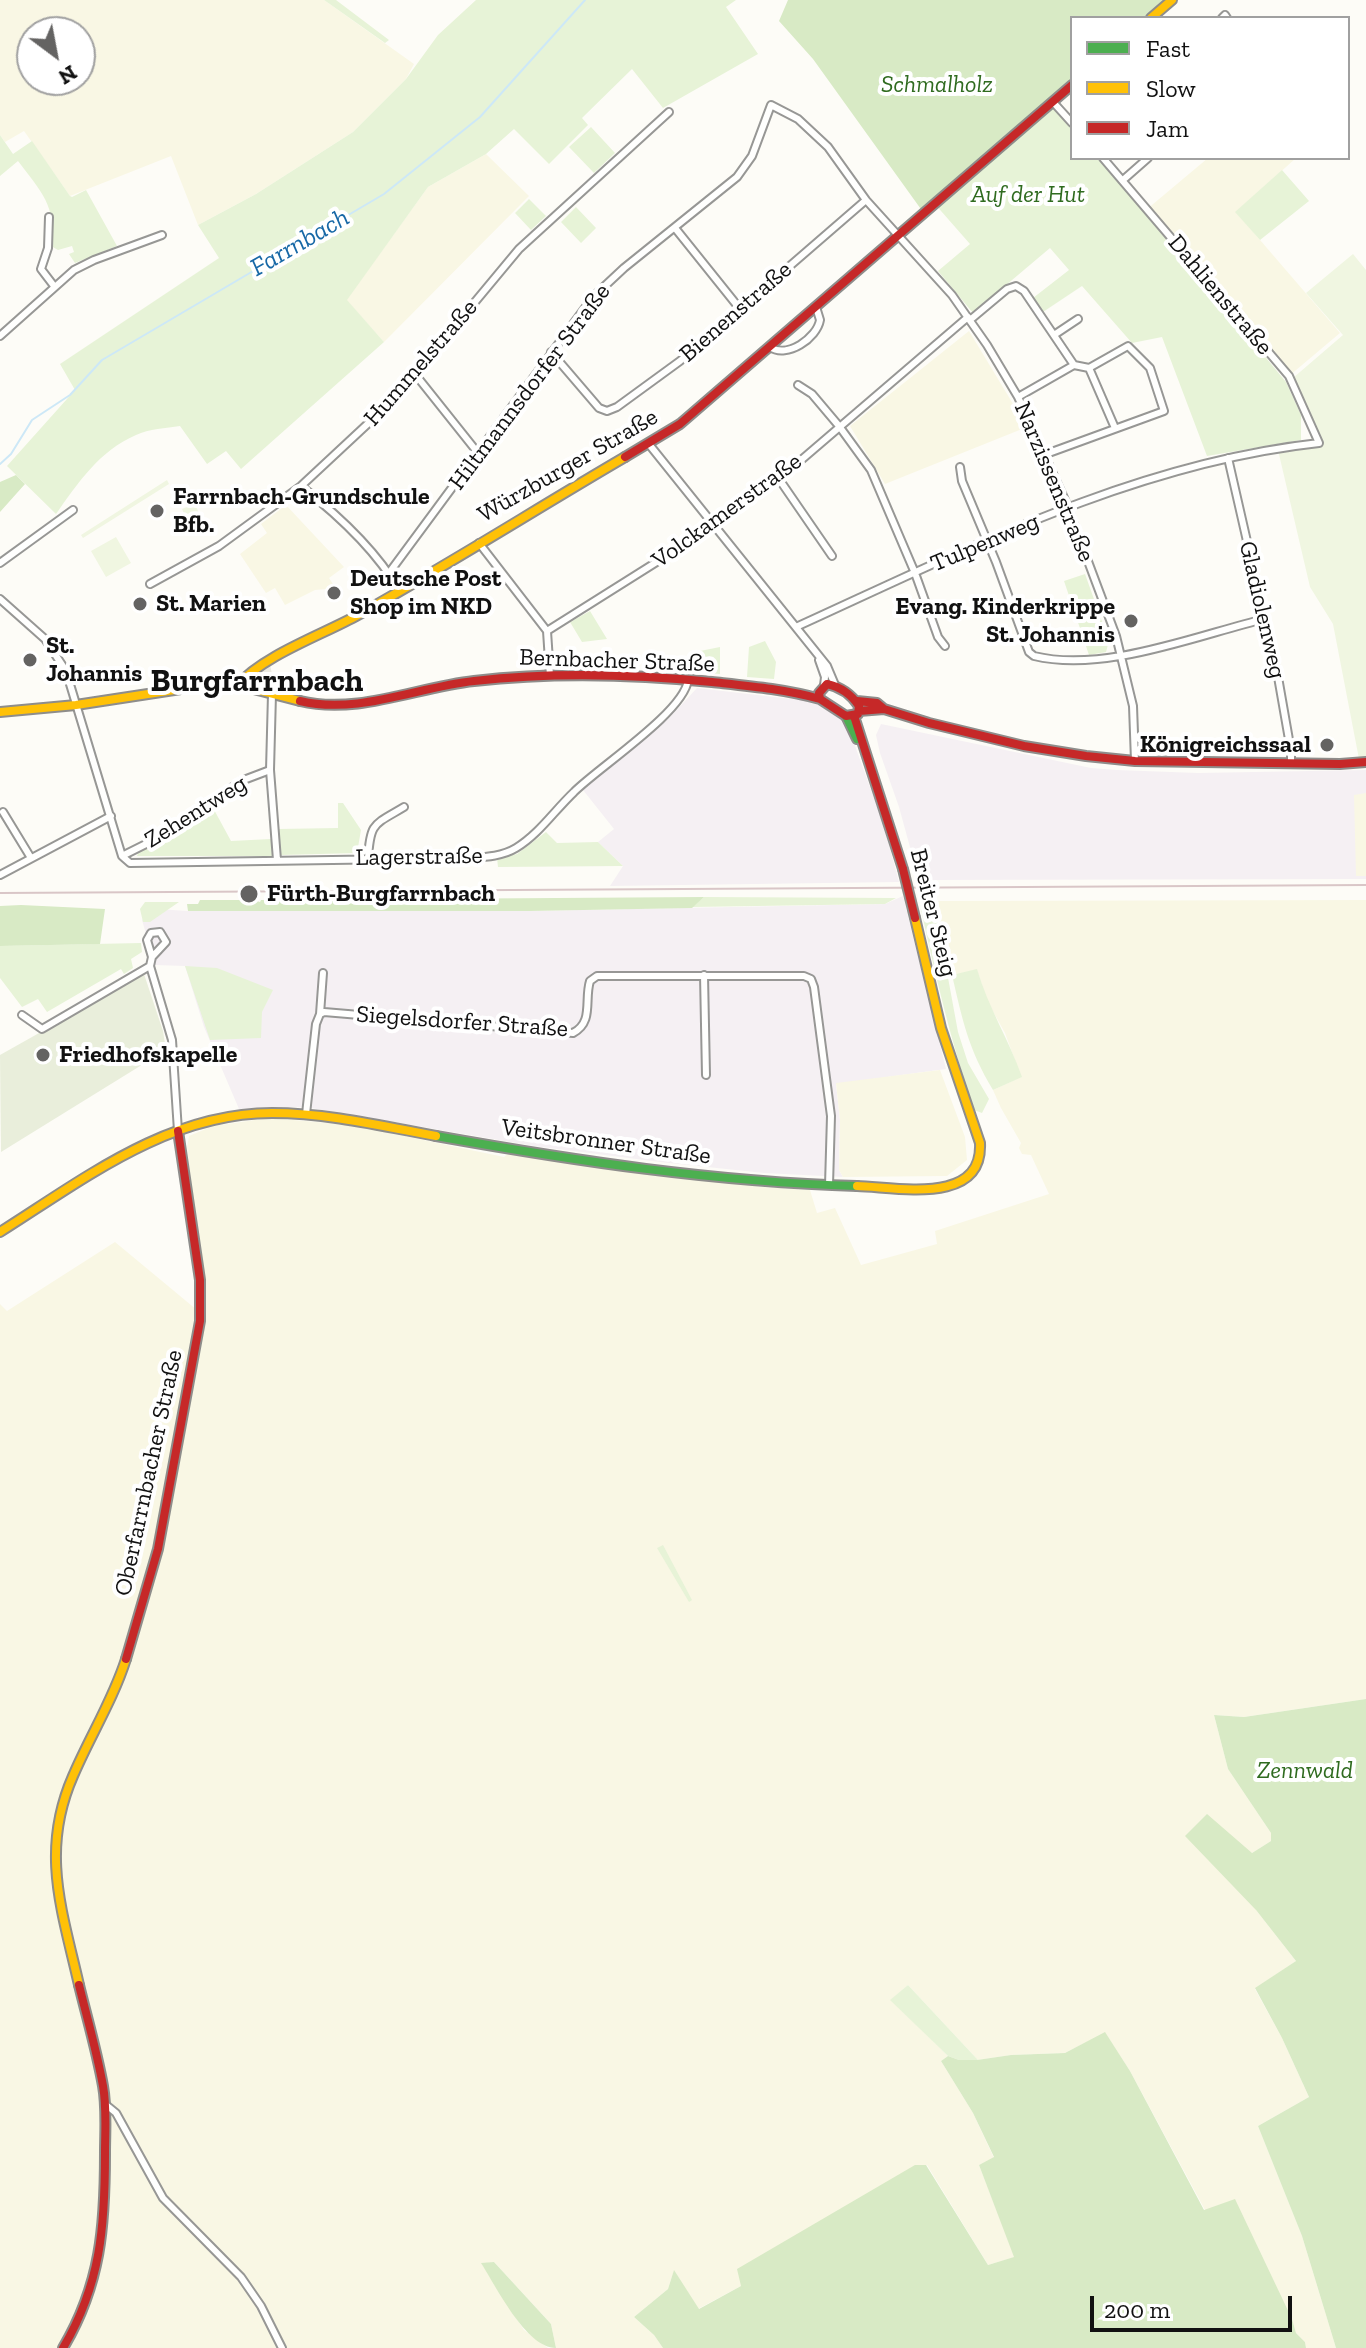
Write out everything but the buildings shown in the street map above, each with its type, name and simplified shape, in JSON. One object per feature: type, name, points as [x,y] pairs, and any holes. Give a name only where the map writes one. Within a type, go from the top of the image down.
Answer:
[{"type":"street","points":[[1153,16],[1172,0]]},
{"type":"street","name":"Würzburger Straße","points":[[238,685],[247,674],[269,661],[348,621],[680,424],[1070,87]]},
{"type":"street","points":[[1053,102],[1070,121]]},
{"type":"street","name":"Narzissenstraße","points":[[771,105],[798,119],[828,147],[866,200],[969,318],[1018,397],[1068,508],[1121,656],[1133,706],[1135,761]]},
{"type":"street","name":"Hiltmannsdorfer Straße","points":[[389,573],[593,297],[742,171],[761,137],[771,105]]},
{"type":"street","name":"Hummelstraße","points":[[150,584],[219,546],[301,486],[374,418],[415,374],[519,249],[669,112]]},
{"type":"street","name":"Dahlienstraße","points":[[1105,160],[1289,376],[1319,443]]},
{"type":"street","points":[[1123,180],[1146,160]]},
{"type":"street","name":"Bienenstraße","points":[[551,352],[599,408],[607,411],[617,407],[645,389],[866,200]]},
{"type":"street","points":[[49,217],[48,248],[41,269],[54,286]]},
{"type":"street","points":[[675,228],[740,309]]},
{"type":"street","points":[[0,336],[74,270],[162,235]]},
{"type":"street","name":"Volckamerstraße","points":[[547,631],[779,479],[1007,289],[1016,286],[1024,291],[1054,335]]},
{"type":"street","points":[[770,347],[778,352],[790,350],[816,331],[820,320],[816,307]]},
{"type":"street","points":[[1074,365],[1054,335],[1078,319]]},
{"type":"street","points":[[1018,397],[1074,365],[1089,368],[1128,346],[1150,368],[1164,411],[1046,454]]},
{"type":"street","points":[[1089,368],[1115,428]]},
{"type":"street","points":[[415,374],[478,453]]},
{"type":"street","points":[[798,385],[812,394],[871,470],[915,573],[938,637],[945,646]]},
{"type":"street","points":[[648,443],[827,666],[835,685],[854,711],[884,709],[927,723],[1024,746],[1135,761],[1366,762]]},
{"type":"street","name":"Tulpenweg","points":[[796,627],[1068,508],[1161,476],[1228,458],[1319,443]]},
{"type":"street","name":"Gladiolenweg","points":[[1228,458],[1286,721],[1291,763]]},
{"type":"street","points":[[960,467],[962,481],[1029,652],[1034,656],[1096,660],[1121,656],[1264,619]]},
{"type":"street","points":[[779,479],[832,556]]},
{"type":"street","points":[[301,486],[342,521],[389,573],[399,590]]},
{"type":"street","points":[[0,563],[73,510]]},
{"type":"street","points":[[478,542],[547,631],[550,676]]},
{"type":"street","points":[[0,599],[45,639],[70,683],[85,740],[124,858]]},
{"type":"street","points":[[818,657],[825,677],[820,699]]},
{"type":"street","name":"Bernbacher Straße","points":[[238,685],[313,704],[350,705],[472,681],[622,676],[787,690],[854,711]]},
{"type":"street","name":"Lagerstraße","points":[[124,858],[130,863],[496,855],[519,847],[531,838],[588,779],[678,701],[688,680]]},
{"type":"street","points":[[0,712],[76,705],[207,685],[238,685]]},
{"type":"street","points":[[787,690],[835,685]]},
{"type":"street","points":[[272,694],[270,770],[277,860]]},
{"type":"street","name":"Breiter Steig","points":[[854,711],[862,746],[903,869],[941,1028],[973,1120]]},
{"type":"street","name":"Zehentweg","points":[[124,858],[166,834],[241,781],[270,770]]},
{"type":"street","points":[[368,859],[369,834],[373,826],[404,807]]},
{"type":"street","points":[[3,812],[31,858]]},
{"type":"street","points":[[0,875],[111,816]]},
{"type":"street","name":"Oberfarrnbacher Straße","points":[[63,2348],[86,2306],[97,2273],[102,2244],[105,2104],[57,1891],[54,1851],[72,1778],[117,1687],[146,1594],[158,1549],[200,1321],[200,1280],[178,1131],[172,1040],[150,966],[152,957]]},
{"type":"street","points":[[22,1015],[42,1029],[150,966]]},
{"type":"street","points":[[306,1114],[323,973]]},
{"type":"street","points":[[704,975],[706,1075]]},
{"type":"street","name":"Siegelsdorfer Straße","points":[[320,1014],[335,1012],[573,1033],[583,1028],[587,1020],[588,987],[597,976],[804,976],[811,979],[831,1116],[829,1185]]},
{"type":"street","name":"Veitsbronner Straße","points":[[0,1232],[136,1148],[178,1131],[251,1114],[306,1114],[604,1165],[759,1182],[934,1187],[965,1180],[976,1168],[981,1152],[973,1120]]},
{"type":"street","points":[[105,2104],[116,2113],[163,2198],[252,2291],[282,2348]]},
{"type":"shaded area","points":[[0,0],[324,0],[414,64],[406,79],[353,132],[256,194],[198,225],[171,156],[70,196],[24,131],[5,142],[0,135]]},
{"type":"shaded area","points":[[486,154],[529,196],[384,342],[346,300],[428,187]]},
{"type":"shaded area","points":[[1206,160],[1294,160],[1236,212],[1340,333],[1289,376],[1146,210]]},
{"type":"shaded area","points":[[969,331],[1027,427],[885,484],[850,426]]},
{"type":"shaded area","points":[[286,505],[344,567],[329,578],[333,584],[327,589],[315,590],[285,605],[275,588],[266,593],[240,554],[267,533],[261,524]]},
{"type":"shaded area","points":[[270,664],[275,690],[249,683],[250,677]]},
{"type":"shaded area","points":[[697,688],[818,702],[846,721],[883,823],[899,882],[610,886],[623,866],[598,842],[614,829],[583,790],[671,716]]},
{"type":"shaded area","points":[[881,724],[1091,768],[1198,773],[1366,770],[1366,879],[919,880],[880,753],[876,735]]},
{"type":"shaded area","points":[[1366,793],[1366,876],[1356,876],[1354,795]]},
{"type":"shaded area","points":[[903,896],[946,1069],[836,1084],[840,1120],[839,1170],[843,1177],[764,1173],[534,1146],[305,1107],[239,1109],[204,1027],[185,966],[155,965],[142,920],[157,909],[529,911],[885,904]]},
{"type":"shaded area","points":[[1366,900],[1366,1699],[1244,1717],[1214,1715],[1228,1769],[1271,1833],[1271,1841],[1252,1853],[1256,1910],[1296,1961],[1255,1989],[1309,2097],[1258,2126],[1302,2236],[1336,2348],[1306,2348],[1305,2342],[1296,2333],[1292,2319],[1205,2210],[1130,2071],[1105,2033],[1065,2053],[978,2060],[908,1985],[891,2000],[948,2056],[941,2061],[973,2113],[994,2158],[979,2165],[1015,2257],[988,2265],[927,2165],[741,2286],[698,2309],[674,2271],[668,2289],[634,2317],[663,2348],[556,2348],[551,2324],[494,2262],[482,2264],[524,2330],[548,2348],[0,2348],[0,1304],[7,1311],[115,1242],[203,1315],[204,1292],[187,1147],[189,1136],[213,1126],[269,1118],[352,1125],[504,1157],[508,1154],[763,1187],[810,1190],[817,1213],[835,1208],[861,1265],[937,1244],[935,1231],[1049,1194],[1031,1155],[1022,1154],[1019,1148],[1021,1143],[993,1090],[1021,1077],[1005,1033],[986,999],[977,970],[952,975],[935,901]]},
{"type":"shaded area","points":[[940,1070],[965,1137],[967,1160],[947,1176],[843,1177],[839,1170],[840,1120],[836,1083]]},
{"type":"green space","points":[[324,0],[336,0],[389,40],[385,43]]},
{"type":"green space","points":[[476,0],[736,0],[726,7],[758,54],[663,108],[632,69],[582,118],[588,125],[549,164],[514,129],[486,154],[428,187],[347,300],[384,342],[241,469],[226,451],[207,464],[180,426],[146,431],[123,442],[100,459],[56,514],[7,466],[75,390],[60,364],[219,258],[198,225],[256,194],[353,132],[406,79],[438,35]]},
{"type":"green space","name":"Schmalholz","points":[[788,0],[1166,0],[1147,16],[1070,16],[1070,82],[923,212],[813,59],[779,21]]},
{"type":"green space","name":"Auf der Hut","points":[[1050,99],[1070,123],[1070,160],[1103,160],[1286,382],[1301,415],[1301,440],[1207,456],[1162,337],[1132,343],[1082,286],[1043,312],[1033,298],[1069,270],[1050,248],[973,313],[938,271],[970,244],[934,203]]},
{"type":"green space","points":[[591,127],[615,153],[594,173],[569,147]]},
{"type":"green space","points":[[0,135],[13,154],[32,141],[70,196],[86,190],[117,246],[75,263],[69,254],[74,252],[72,246],[58,250],[51,246],[52,220],[34,182],[18,161],[0,176]]},
{"type":"green space","points":[[1282,170],[1309,201],[1260,240],[1235,212]]},
{"type":"green space","points":[[529,199],[546,216],[531,230],[515,213]]},
{"type":"green space","points":[[576,207],[596,228],[581,243],[561,222]]},
{"type":"green space","points":[[1353,254],[1366,270],[1366,758],[1359,759],[1333,624],[1310,587],[1278,450],[1312,445],[1309,414],[1293,378],[1343,335],[1306,293]]},
{"type":"green space","points":[[16,475],[25,484],[0,512],[0,482]]},
{"type":"green space","points":[[167,480],[169,484],[83,538],[81,535]]},
{"type":"green space","points":[[195,504],[203,523],[190,528],[182,509]]},
{"type":"green space","points":[[116,537],[131,563],[106,577],[91,551]]},
{"type":"green space","points":[[1085,574],[1109,641],[1106,652],[1089,655],[1064,581]]},
{"type":"green space","points":[[590,611],[607,639],[582,642],[570,622]]},
{"type":"green space","points":[[765,641],[776,662],[774,679],[747,677],[749,647]]},
{"type":"green space","points":[[720,647],[720,674],[693,672],[700,651]]},
{"type":"green space","points":[[338,803],[343,803],[361,830],[357,853],[281,855],[278,829],[338,828]]},
{"type":"green space","points":[[212,806],[231,841],[271,839],[272,856],[137,856],[138,853]]},
{"type":"green space","points":[[546,832],[557,843],[598,842],[623,866],[498,867],[497,858],[517,854]]},
{"type":"green space","points":[[704,897],[896,898],[885,904],[692,907]]},
{"type":"green space","points":[[704,897],[692,908],[529,911],[188,911],[187,904],[198,904],[200,900]]},
{"type":"green space","points":[[145,902],[179,902],[150,922],[143,922],[140,909]]},
{"type":"green space","points":[[920,905],[935,907],[958,1032],[968,1063],[989,1099],[982,1113],[974,1110],[958,1059]]},
{"type":"green space","points":[[0,906],[105,909],[100,944],[0,946]]},
{"type":"green space","points":[[141,943],[142,952],[131,959],[133,968],[124,974],[121,969],[47,1012],[38,999],[22,1007],[0,978],[0,946]]},
{"type":"green space","points":[[185,966],[217,968],[273,990],[262,1012],[261,1038],[210,1040]]},
{"type":"green space","points":[[977,969],[1022,1077],[993,1090],[972,1048],[952,975]]},
{"type":"green space","points":[[144,974],[163,1031],[166,1050],[1,1152],[0,1055]]},
{"type":"green space","points":[[663,1545],[692,1600],[689,1602],[657,1548]]},
{"type":"green space","name":"Zennwald","points":[[1366,1699],[1366,2348],[1336,2348],[1302,2236],[1258,2126],[1309,2097],[1255,1988],[1296,1961],[1256,1910],[1185,1836],[1207,1814],[1252,1853],[1271,1841],[1271,1833],[1228,1769],[1214,1715],[1244,1717]]},
{"type":"green space","points":[[908,1985],[978,2060],[959,2060],[948,2056],[890,2000]]},
{"type":"green space","points":[[1105,2032],[1130,2071],[1204,2210],[1235,2199],[1296,2333],[1305,2342],[1306,2348],[663,2348],[634,2317],[668,2289],[674,2270],[699,2309],[741,2286],[737,2269],[915,2165],[926,2165],[988,2265],[1014,2257],[979,2165],[994,2157],[973,2113],[941,2061],[948,2056],[959,2060],[977,2060],[1065,2053]]},
{"type":"green space","points":[[494,2262],[551,2324],[556,2348],[534,2338],[513,2314],[481,2263]]},
{"type":"waterway","name":"Farrnbach","points":[[0,464],[11,454],[32,420],[70,395],[102,360],[384,194],[480,117],[585,0]]},
{"type":"railway","points":[[0,893],[1366,885]]},
{"type":"traffic: fast","points":[[846,716],[857,739]]},
{"type":"traffic: fast","points":[[436,1136],[646,1169],[751,1180],[857,1186]]},
{"type":"traffic: slow","points":[[1153,16],[1172,0]]},
{"type":"traffic: slow","points":[[238,685],[262,664],[392,596],[625,457]]},
{"type":"traffic: slow","points":[[0,712],[76,705],[207,685],[238,685],[300,701]]},
{"type":"traffic: slow","points":[[857,1186],[914,1189],[953,1185],[968,1176],[977,1163],[980,1143],[941,1028],[915,918]]},
{"type":"traffic: slow","points":[[0,1232],[128,1153],[197,1124],[234,1116],[272,1113],[313,1115],[436,1136]]},
{"type":"traffic: slow","points":[[79,1985],[57,1880],[58,1830],[63,1803],[73,1776],[126,1659]]},
{"type":"traffic: jam","points":[[625,457],[680,424],[1070,87]]},
{"type":"traffic: jam","points":[[300,701],[344,705],[474,681],[593,675],[712,682],[780,690],[820,699]]},
{"type":"traffic: jam","points":[[827,684],[853,698],[859,706],[858,714],[846,716],[820,699],[819,693],[827,684]]},
{"type":"traffic: jam","points":[[857,701],[877,703],[883,708]]},
{"type":"traffic: jam","points":[[859,711],[884,709],[1024,746],[1135,761],[1366,762]]},
{"type":"traffic: jam","points":[[854,716],[903,869]]},
{"type":"traffic: jam","points":[[903,869],[915,918]]},
{"type":"traffic: jam","points":[[126,1659],[158,1549],[200,1321],[200,1280],[178,1131]]},
{"type":"traffic: jam","points":[[63,2348],[86,2301],[93,2277],[104,2205],[104,2094],[79,1985]]},
{"type":"place","name":"Farrnbach-Grundschule Bfb.","points":[[157,511]]},
{"type":"place","name":"Deutsche Post Shop im NKD","points":[[334,593]]},
{"type":"place","name":"St. Marien","points":[[140,604]]},
{"type":"place","name":"Evang. Kinderkrippe St. Johannis","points":[[1131,621]]},
{"type":"place","name":"St. Johannis","points":[[30,660]]},
{"type":"place","name":"Königreichssaal","points":[[1327,745]]},
{"type":"place","name":"Fürth-Burgfarrnbach","points":[[249,894]]},
{"type":"place","name":"Friedhofskapelle","points":[[43,1055]]},
{"type":"district","name":"Burgfarrnbach","points":[[257,682]]}]
